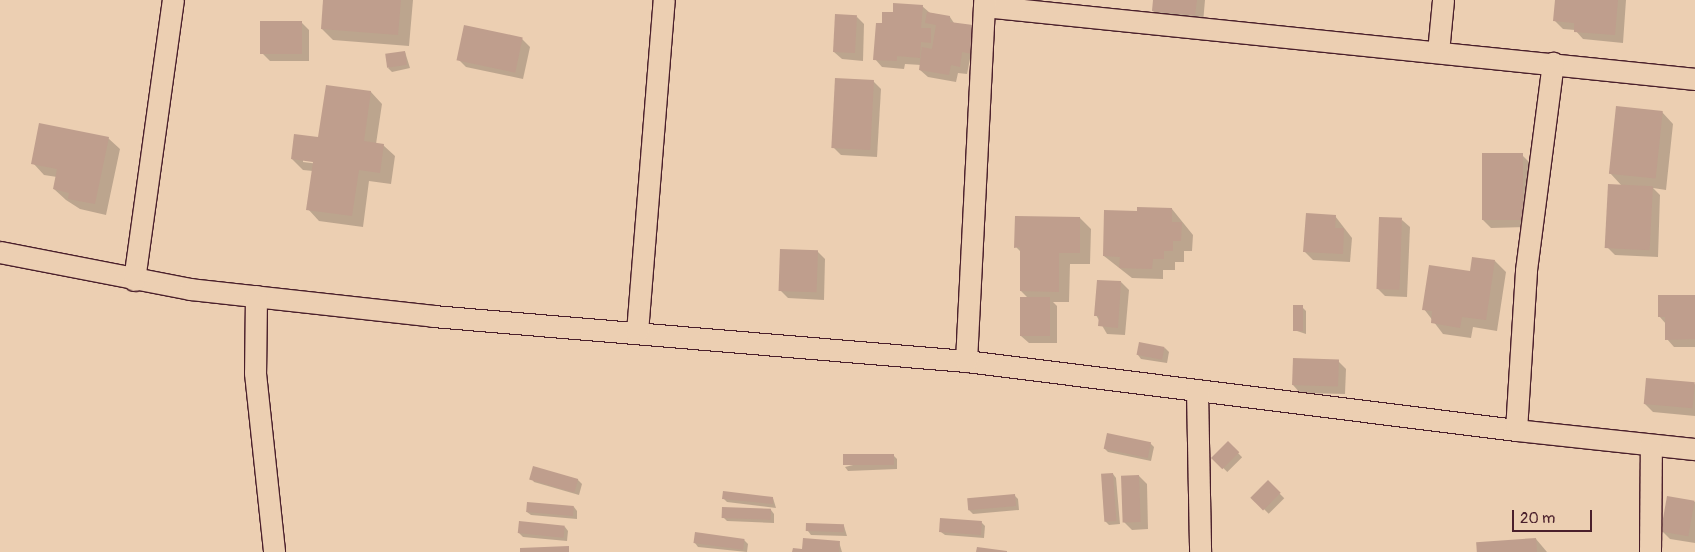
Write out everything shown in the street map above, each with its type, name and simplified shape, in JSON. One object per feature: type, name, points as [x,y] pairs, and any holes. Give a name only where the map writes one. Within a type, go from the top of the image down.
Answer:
[{"type":"street","points":[[134,280],[173,0]]},
{"type":"street","points":[[638,332],[664,0]]},
{"type":"street","points":[[1438,52],[1443,0]]},
{"type":"street","points":[[966,361],[984,3],[1695,79]]},
{"type":"street","points":[[1516,430],[1526,270],[1553,63]]},
{"type":"street","points":[[0,252],[134,280],[256,296],[433,316],[966,361],[1516,430],[1695,449]]},
{"type":"street","points":[[256,296],[255,373],[274,552]]},
{"type":"street","points":[[1196,390],[1200,552]]},
{"type":"street","points":[[1650,552],[1651,445]]},
{"type":"building","points":[[323,0],[401,0],[398,35],[321,29]]},
{"type":"building","points":[[1153,0],[1197,0],[1195,15],[1152,11]]},
{"type":"building","points":[[1555,0],[1618,0],[1615,35],[1574,32],[1574,23],[1553,21]]},
{"type":"building","points":[[893,3],[923,5],[921,28],[931,28],[931,43],[921,42],[920,58],[897,56],[897,61],[873,60],[876,23],[882,23],[882,12],[893,12]]},
{"type":"building","points":[[927,12],[950,16],[950,22],[973,25],[972,54],[962,52],[960,67],[951,65],[949,75],[919,70],[922,47],[932,49],[936,25],[925,23]]},
{"type":"building","points":[[835,14],[857,15],[855,53],[833,52]]},
{"type":"building","points":[[260,21],[302,21],[302,54],[260,54]]},
{"type":"building","points":[[464,25],[523,37],[515,73],[457,60]]},
{"type":"building","points":[[405,51],[407,65],[387,68],[385,54]]},
{"type":"building","points":[[835,78],[874,80],[870,150],[831,148]]},
{"type":"building","points":[[326,85],[371,91],[364,141],[384,144],[380,173],[359,170],[352,216],[306,210],[313,162],[291,159],[294,134],[318,137]]},
{"type":"building","points":[[1616,106],[1663,111],[1656,179],[1609,174]]},
{"type":"building","points":[[39,123],[109,137],[95,204],[68,199],[69,193],[53,189],[57,169],[31,164]]},
{"type":"building","points":[[1482,153],[1523,153],[1523,220],[1482,220]]},
{"type":"building","points":[[1608,184],[1653,186],[1650,250],[1605,248]]},
{"type":"building","points":[[1137,207],[1172,208],[1172,222],[1182,222],[1181,241],[1173,241],[1173,251],[1164,251],[1164,259],[1153,259],[1152,269],[1119,268],[1120,257],[1103,256],[1104,210],[1137,211]]},
{"type":"building","points":[[1306,213],[1336,215],[1335,228],[1344,228],[1343,254],[1303,252]]},
{"type":"building","points":[[1015,216],[1080,217],[1080,253],[1059,253],[1059,292],[1020,291],[1020,247],[1014,248]]},
{"type":"building","points":[[1379,217],[1402,218],[1399,290],[1376,289]]},
{"type":"building","points":[[780,249],[818,250],[817,292],[779,291]]},
{"type":"building","points":[[1472,257],[1495,260],[1486,320],[1462,317],[1460,328],[1431,323],[1432,311],[1422,310],[1429,265],[1470,271]]},
{"type":"building","points":[[1097,280],[1121,281],[1118,328],[1098,326],[1099,316],[1094,316]]},
{"type":"building","points":[[1658,295],[1695,295],[1695,339],[1665,340],[1665,317],[1658,317]]},
{"type":"building","points":[[1020,297],[1050,297],[1050,336],[1020,336]]},
{"type":"building","points":[[1293,305],[1303,305],[1303,331],[1293,331]]},
{"type":"building","points":[[1139,342],[1165,347],[1162,360],[1137,355]]},
{"type":"building","points":[[1293,358],[1339,360],[1338,387],[1292,385]]},
{"type":"building","points":[[1646,378],[1695,382],[1693,408],[1644,404]]},
{"type":"building","points":[[1107,433],[1151,442],[1148,458],[1104,449]]},
{"type":"building","points":[[1228,441],[1239,452],[1222,469],[1211,458]]},
{"type":"building","points":[[843,454],[894,454],[894,465],[843,465]]},
{"type":"building","points":[[533,466],[578,479],[574,492],[529,479]]},
{"type":"building","points":[[1113,473],[1116,521],[1104,522],[1101,474]]},
{"type":"building","points":[[1139,475],[1141,522],[1123,523],[1121,476]]},
{"type":"building","points":[[1268,480],[1281,493],[1263,510],[1250,498]]},
{"type":"building","points":[[723,491],[773,497],[773,504],[722,499]]},
{"type":"building","points":[[1015,494],[1016,506],[968,510],[967,498]]},
{"type":"building","points":[[1667,496],[1695,501],[1688,536],[1661,531]]},
{"type":"building","points":[[527,502],[574,506],[573,516],[526,512]]},
{"type":"building","points":[[722,507],[771,509],[771,520],[722,518]]},
{"type":"building","points":[[940,518],[982,521],[981,535],[939,532]]},
{"type":"building","points":[[519,521],[565,526],[563,538],[518,533]]},
{"type":"building","points":[[806,523],[844,524],[844,532],[806,531]]},
{"type":"building","points":[[695,532],[745,539],[743,550],[693,543]]},
{"type":"building","points":[[803,538],[840,541],[839,552],[792,552],[793,548],[802,549]]},
{"type":"building","points":[[1536,538],[1537,552],[1477,552],[1476,542]]},
{"type":"building","points":[[569,546],[569,552],[520,552],[520,548]]},
{"type":"building","points":[[977,547],[1007,551],[1007,552],[976,552]]}]
